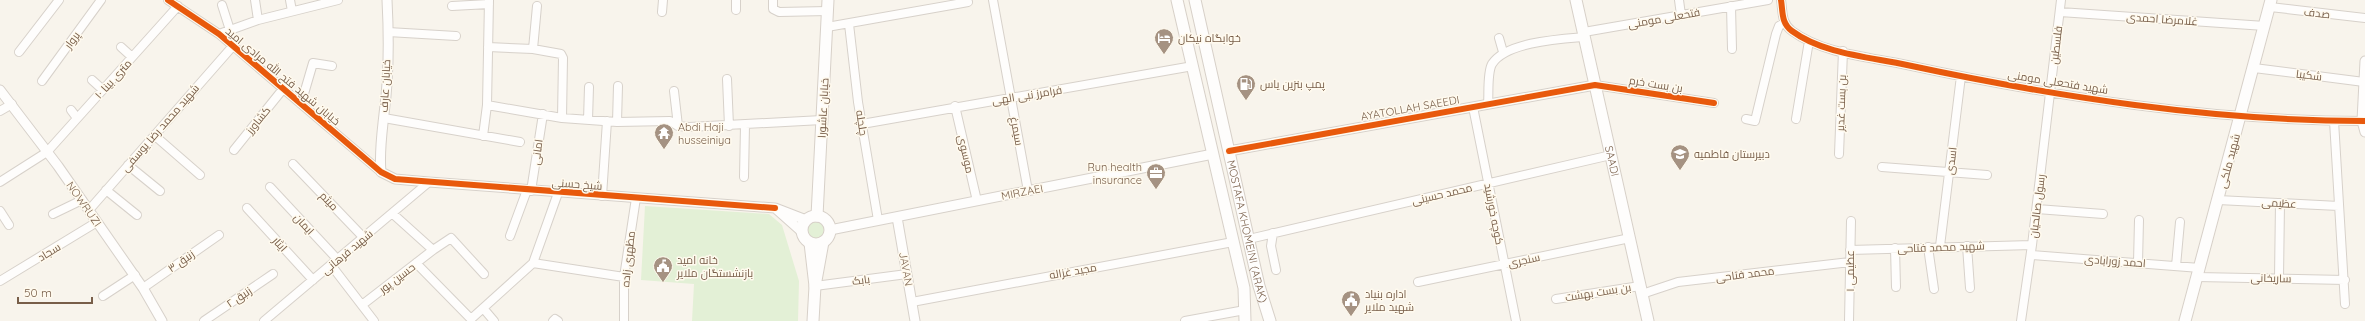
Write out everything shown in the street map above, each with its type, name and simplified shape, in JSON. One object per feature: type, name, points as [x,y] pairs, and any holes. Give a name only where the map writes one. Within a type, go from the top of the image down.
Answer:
[{"type":"main road","name":"MOSTAFA KHOMEINI (ARAK)","points":[[1177,0],[1244,288],[1245,315]]},
{"type":"main road","name":"MOSTAFA KHOMEINI (ARAK)","points":[[1195,0],[1259,286],[1270,321]]},
{"type":"main road","name":"SAADI","points":[[1576,0],[1648,321]]},
{"type":"main road","name":"شهید ملکی","points":[[2185,321],[2254,68],[2265,26],[2269,2]]},
{"type":"main road","name":"خیابان عاشورا","points":[[817,216],[828,5]]},
{"type":"main road","points":[[813,321],[815,286],[823,242],[830,230],[828,222],[817,216],[806,220],[802,232],[803,237],[810,243],[817,244],[823,242]]},
{"type":"main road","points":[[810,243],[815,286]]},
{"type":"street","points":[[19,52],[59,0]]},
{"type":"street","name":"پروار","points":[[42,81],[101,0]]},
{"type":"street","name":"خیابان شهید فتح الله مرادی امید","points":[[168,0],[219,34],[232,47],[380,172]]},
{"type":"street","points":[[255,0],[258,20]]},
{"type":"street","points":[[290,0],[292,11]]},
{"type":"street","points":[[219,34],[258,20],[338,0]]},
{"type":"street","name":"خیابان عارف","points":[[380,172],[379,160],[384,118],[388,32],[387,0]]},
{"type":"street","points":[[662,12],[663,0]]},
{"type":"street","points":[[736,0],[736,10]]},
{"type":"street","points":[[773,0],[773,9],[779,12],[828,5]]},
{"type":"street","name":"سیمرغ","points":[[992,0],[1028,191]]},
{"type":"street","points":[[1679,0],[1681,15]]},
{"type":"street","name":"فتحعلی مومنی","points":[[1503,52],[1552,40],[1768,0]]},
{"type":"street","points":[[1746,119],[1755,121],[1776,34],[1779,26],[1784,23],[1781,0]]},
{"type":"street","name":"فلسطین","points":[[2050,91],[2061,0]]},
{"type":"street","points":[[827,27],[970,1]]},
{"type":"street","points":[[452,6],[489,2],[487,105],[483,136]]},
{"type":"street","name":"صدف","points":[[2269,2],[2365,18]]},
{"type":"street","points":[[222,5],[230,30]]},
{"type":"street","name":"۱۰ متری بینا","points":[[0,182],[47,152],[178,6]]},
{"type":"street","points":[[534,49],[537,6]]},
{"type":"street","points":[[1731,6],[1732,49]]},
{"type":"street","name":"غلامرضا احمدی","points":[[2060,12],[2265,26]]},
{"type":"street","name":"شهید فتحعلی مومنی","points":[[1784,23],[1791,30],[1809,41],[1843,51],[1961,76],[2050,91],[2241,117],[2363,121]]},
{"type":"street","name":"چلچله","points":[[849,24],[862,124],[878,220]]},
{"type":"street","points":[[388,32],[456,36]]},
{"type":"street","points":[[1488,104],[1491,66],[1503,52],[1499,38]]},
{"type":"street","points":[[1796,119],[1809,41]]},
{"type":"street","points":[[121,47],[132,57]]},
{"type":"street","name":"شهید محمد رضا یوسفی","points":[[89,210],[232,47]]},
{"type":"street","points":[[488,48],[534,49],[558,52],[563,58],[562,118]]},
{"type":"street","name":"بن بست غدیر","points":[[1839,154],[1843,51]]},
{"type":"street","points":[[2365,61],[2363,121],[2365,132]]},
{"type":"street","points":[[301,104],[314,62],[332,66]]},
{"type":"street","name":"فرامرز نبی الهی","points":[[862,124],[955,106],[1011,98],[1193,66]]},
{"type":"street","name":"شکیبا","points":[[2254,68],[2364,82]]},
{"type":"street","name":"اسدی","points":[[1940,246],[1961,76]]},
{"type":"street","points":[[727,79],[729,126]]},
{"type":"street","points":[[92,80],[103,90]]},
{"type":"street","name":"AYATOLLAH SAEEDI","points":[[1229,151],[1595,85]]},
{"type":"street","name":"بن بست خرم","points":[[1595,85],[1714,103]]},
{"type":"street","points":[[617,122],[618,86]]},
{"type":"street","points":[[588,120],[589,87]]},
{"type":"street","name":"کشاورز","points":[[234,150],[283,89]]},
{"type":"street","name":"NOWRUZI","points":[[0,90],[12,104],[135,275],[162,321]]},
{"type":"street","name":"رسول صالحیان","points":[[2021,321],[2037,208],[2050,91]]},
{"type":"street","points":[[674,92],[678,126]]},
{"type":"street","points":[[0,111],[12,104]]},
{"type":"street","points":[[487,105],[562,118],[617,122],[670,121],[678,126],[729,126],[822,120]]},
{"type":"street","name":"موسوی","points":[[955,106],[977,201]]},
{"type":"street","name":"کوچه خورشید","points":[[1473,107],[1516,321]]},
{"type":"street","points":[[71,110],[77,118]]},
{"type":"street","name":"امانی","points":[[510,236],[529,191],[543,114]]},
{"type":"street","points":[[384,118],[520,142]]},
{"type":"street","points":[[602,196],[607,121]]},
{"type":"street","points":[[2334,121],[2345,280],[2345,304]]},
{"type":"street","points":[[744,125],[744,177]]},
{"type":"street","points":[[154,135],[200,175]]},
{"type":"street","name":"MIRZAEI","points":[[830,230],[1213,154]]},
{"type":"street","name":"محمد حسینی","points":[[1249,239],[1611,155]]},
{"type":"street","name":"میثم","points":[[293,164],[364,238]]},
{"type":"street","points":[[128,165],[160,191]]},
{"type":"street","points":[[1882,167],[1987,175]]},
{"type":"street","name":"شیخ حسنی","points":[[380,172],[395,179],[529,191],[774,208],[806,220]]},
{"type":"street","name":"شهید فرهانی","points":[[264,321],[393,214],[429,182]]},
{"type":"street","name":"ایمان","points":[[270,188],[335,262],[374,321]]},
{"type":"street","points":[[106,190],[137,215]]},
{"type":"street","points":[[416,263],[471,319],[532,263],[558,193]]},
{"type":"street","name":"مظهری زاده","points":[[624,321],[624,277],[636,198]]},
{"type":"street","points":[[53,214],[82,200]]},
{"type":"street","name":"عظیمی","points":[[2218,200],[2339,206]]},
{"type":"street","points":[[2279,278],[2280,203]]},
{"type":"street","name":"ایثار","points":[[247,208],[313,280]]},
{"type":"street","points":[[774,208],[802,232]]},
{"type":"street","points":[[2037,208],[2103,214]]},
{"type":"street","points":[[0,211],[8,225]]},
{"type":"street","points":[[393,214],[432,250]]},
{"type":"street","name":"JAVAN","points":[[897,217],[916,321]]},
{"type":"street","points":[[2138,263],[2139,220]]},
{"type":"street","name":"عظیمی ۱","points":[[1849,321],[1851,221]]},
{"type":"street","name":"سجاد","points":[[0,281],[97,222]]},
{"type":"street","points":[[2176,266],[2180,222]]},
{"type":"street","points":[[1273,233],[1271,246],[1276,270]]},
{"type":"street","name":"زنبق ۳","points":[[143,288],[219,235]]},
{"type":"street","name":"حسین پور","points":[[362,305],[432,250],[451,238],[484,274]]},
{"type":"street","name":"سنجری","points":[[1418,282],[1630,238]]},
{"type":"street","name":"مجید غزاله","points":[[912,302],[1233,242]]},
{"type":"street","name":"شهید محمد فتاحی","points":[[1850,250],[1940,246],[2032,245]]},
{"type":"street","points":[[1967,246],[1970,288]]},
{"type":"street","points":[[1928,247],[1934,289]]},
{"type":"street","points":[[1895,248],[1896,287]]},
{"type":"street","name":"احمد زورابادی","points":[[2031,255],[2176,266],[2198,272]]},
{"type":"street","name":"محمد فتاحی","points":[[1641,290],[1678,282],[1850,262]]},
{"type":"street","points":[[532,263],[624,277]]},
{"type":"street","name":"ساریخانی","points":[[2198,272],[2279,278],[2345,280]]},
{"type":"street","name":"زنبق ۲","points":[[204,321],[274,274]]},
{"type":"street","name":"بابک","points":[[815,286],[907,274]]},
{"type":"street","points":[[103,296],[135,275]]},
{"type":"street","name":"بن بست بهشت","points":[[1556,299],[1641,290]]},
{"type":"street","points":[[483,308],[494,321]]},
{"type":"street","points":[[1185,321],[1245,315]]},
{"type":"street","points":[[553,321],[555,319],[558,321]]},
{"type":"green space","points":[[645,206],[769,214],[782,225],[799,281],[798,321],[692,321],[694,284],[641,280]]},
{"type":"green space","points":[[811,221],[819,221],[824,226],[822,237],[819,239],[811,239],[806,234],[806,226]]},
{"type":"cycle path","points":[[168,0],[219,34],[381,172],[395,179],[775,208]]},
{"type":"cycle path","points":[[1781,0],[1782,13],[1788,28],[1804,39],[1847,54],[1963,77],[2077,97],[2135,105],[2250,117],[2365,121]]},
{"type":"cycle path","points":[[1229,151],[1595,85],[1714,103]]},
{"type":"place","name":"خوابگاه نیکان","points":[[1164,55]]},
{"type":"place","name":"پمپ بنزین یاس","points":[[1246,101]]},
{"type":"place","name":"Abdi Haji husseiniya","points":[[664,150]]},
{"type":"place","name":"دبیرستان فاطمیه","points":[[1680,171]]},
{"type":"place","name":"Run health insurance","points":[[1156,190]]},
{"type":"place","name":"خانه امید بازنشستگان ملایر","points":[[663,283]]},
{"type":"place","name":"اداره بنیاد شهید ملایر","points":[[1351,317]]}]
